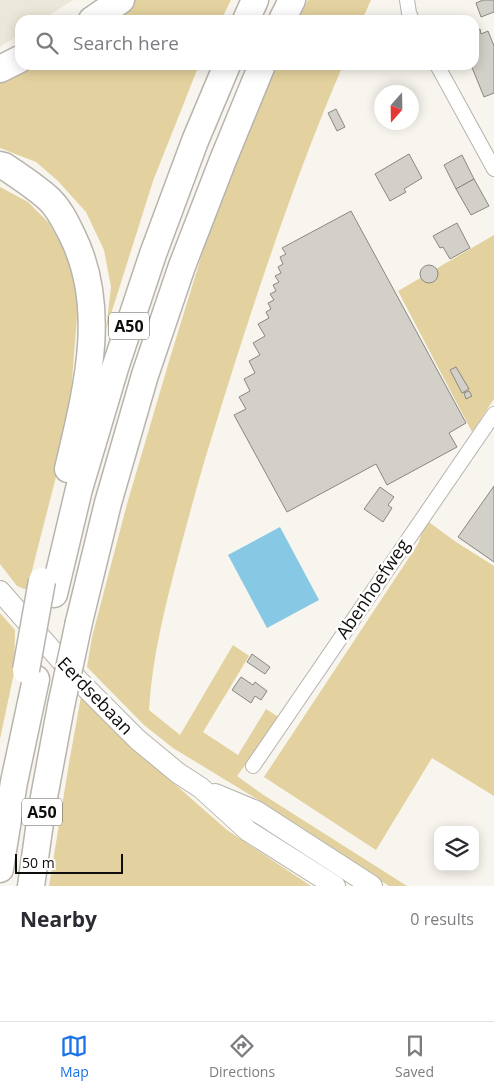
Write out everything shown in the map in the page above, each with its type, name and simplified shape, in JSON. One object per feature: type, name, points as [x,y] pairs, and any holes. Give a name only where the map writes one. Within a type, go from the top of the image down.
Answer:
[{"type":"highway","points":[[99,15],[121,0]]},
{"type":"highway","points":[[248,15],[255,0]]},
{"type":"highway","points":[[284,15],[292,0]]},
{"type":"highway","points":[[0,69],[15,62]]},
{"type":"highway","name":"A50","points":[[48,588],[115,368],[153,254],[195,141],[225,70]]},
{"type":"highway","name":"A50","points":[[31,886],[42,808],[61,706],[108,503],[145,375],[182,266],[260,70]]},
{"type":"highway","name":"A50","points":[[0,165],[29,182],[51,201],[64,219],[83,260],[88,282],[92,336],[90,368],[31,674],[29,712],[14,782],[0,869]]},
{"type":"highway","name":"A50","points":[[45,886],[59,793],[55,740]]},
{"type":"main road","name":"Eerdsebaan","points":[[0,592],[79,681],[138,740],[178,773],[201,788],[248,830],[335,886]]},
{"type":"main road","name":"Eerdsebaan","points":[[201,788],[256,811],[372,886]]},
{"type":"street","points":[[407,0],[410,15]]},
{"type":"street","points":[[440,70],[494,169]]},
{"type":"street","name":"Abenhoefweg","points":[[252,766],[494,414]]},
{"type":"shaded area","points":[[0,0],[73,0],[50,15],[15,15],[15,37],[0,47]]},
{"type":"shaded area","points":[[132,0],[231,0],[224,15],[110,15]]},
{"type":"shaded area","points":[[308,0],[371,0],[364,15],[300,15]]},
{"type":"shaded area","points":[[21,70],[197,70],[153,181],[106,330],[111,287],[104,250],[86,212],[58,181],[36,162],[0,148],[0,81]]},
{"type":"shaded area","points":[[271,70],[341,70],[289,201],[208,448],[164,614],[153,671],[149,710],[180,735],[233,645],[249,656],[203,732],[238,755],[266,709],[280,718],[237,776],[262,794],[407,886],[389,886],[260,801],[173,748],[144,725],[87,667],[92,637],[127,504],[210,228]]},
{"type":"shaded area","points":[[0,187],[28,202],[49,223],[70,260],[78,304],[70,406],[59,465],[27,590],[17,586],[0,564]]},
{"type":"shaded area","points":[[494,235],[494,399],[472,432],[398,291]]},
{"type":"shaded area","points":[[426,520],[494,566],[494,796],[432,758],[376,850],[264,777],[418,544]]},
{"type":"shaded area","points":[[0,613],[15,630],[14,673],[0,739]]},
{"type":"shaded area","points":[[82,691],[136,750],[227,830],[311,886],[49,886]]},
{"type":"water","points":[[280,527],[319,600],[267,628],[228,555]]},
{"type":"building","points":[[483,0],[494,0],[494,12],[481,17],[476,3]]},
{"type":"building","points":[[479,30],[481,34],[488,31],[494,46],[494,93],[484,97],[473,70],[479,70]]},
{"type":"building","points":[[336,109],[345,127],[337,131],[328,113]]},
{"type":"building","points":[[409,154],[422,178],[404,189],[406,192],[390,201],[375,174]]},
{"type":"building","points":[[462,155],[474,179],[456,189],[444,165]]},
{"type":"building","points":[[474,179],[489,206],[471,215],[456,189]]},
{"type":"building","points":[[351,211],[466,423],[449,433],[457,447],[387,485],[376,464],[287,512],[234,415],[246,409],[239,397],[250,391],[244,379],[255,373],[249,361],[260,355],[253,343],[265,336],[258,324],[269,318],[266,312],[271,309],[268,303],[274,300],[270,294],[276,291],[273,285],[279,282],[275,276],[281,273],[278,267],[283,264],[280,257],[286,254],[282,248]]},
{"type":"building","points":[[457,223],[470,248],[450,259],[443,247],[440,248],[433,236]]},
{"type":"building","points":[[429,265],[435,268],[438,274],[435,280],[429,283],[423,280],[420,274],[423,268]]},
{"type":"building","points":[[456,367],[469,389],[462,393],[450,370]]},
{"type":"building","points":[[469,391],[472,396],[466,399],[464,393]]},
{"type":"building","points":[[494,486],[494,562],[458,537]]},
{"type":"building","points":[[380,487],[394,497],[388,505],[392,508],[383,522],[364,509]]},
{"type":"building","points":[[252,654],[270,667],[265,674],[247,662]]},
{"type":"building","points":[[241,677],[253,685],[255,682],[267,691],[261,700],[255,696],[251,703],[232,690]]}]
